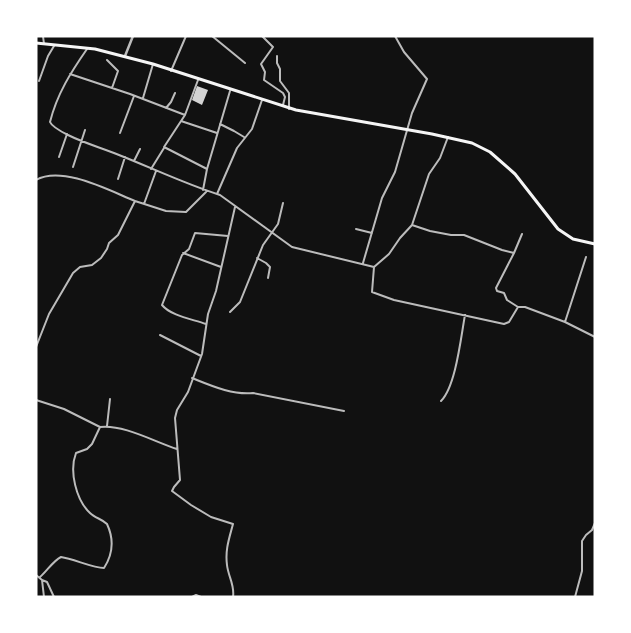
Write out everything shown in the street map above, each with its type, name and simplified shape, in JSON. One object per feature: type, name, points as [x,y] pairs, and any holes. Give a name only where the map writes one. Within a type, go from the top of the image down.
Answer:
[{"type":"highway","points":[[36,44],[89,47],[153,64],[289,108],[472,143],[490,152],[515,174],[558,229],[573,239],[595,244]]},
{"type":"street","points":[[43,36],[44,44]]},
{"type":"street","points":[[125,56],[133,36]]},
{"type":"street","points":[[171,71],[186,36]]},
{"type":"street","points":[[212,36],[245,63]]},
{"type":"street","points":[[262,36],[273,47],[261,64],[265,72],[264,80],[284,95],[282,106]]},
{"type":"street","points":[[363,264],[382,198],[396,172],[406,130],[426,79],[404,52],[395,36]]},
{"type":"street","points":[[39,81],[48,56],[55,45]]},
{"type":"street","points":[[89,47],[70,74],[59,95],[50,122],[51,125],[67,134],[206,192],[217,194],[292,247],[374,267]]},
{"type":"street","points":[[277,56],[280,81],[288,93],[289,108]]},
{"type":"street","points":[[107,60],[118,71],[112,88]]},
{"type":"street","points":[[142,98],[153,64]]},
{"type":"street","points":[[70,74],[142,98],[185,115]]},
{"type":"street","points":[[151,169],[185,115],[198,80]]},
{"type":"street","points":[[203,190],[207,169],[230,90]]},
{"type":"street","points":[[166,108],[175,93]]},
{"type":"street","points":[[120,132],[134,96]]},
{"type":"street","points":[[217,194],[234,154],[252,129],[262,100]]},
{"type":"street","points":[[181,121],[217,133]]},
{"type":"street","points":[[220,124],[244,138]]},
{"type":"street","points":[[74,167],[85,130]]},
{"type":"street","points":[[59,157],[67,134]]},
{"type":"street","points":[[448,137],[439,161],[429,174],[412,225],[389,254],[374,267],[371,290],[402,302],[507,323],[518,307]]},
{"type":"street","points":[[164,148],[207,169]]},
{"type":"street","points":[[134,161],[140,149]]},
{"type":"street","points":[[118,179],[125,157]]},
{"type":"street","points":[[144,204],[156,171]]},
{"type":"street","points":[[36,180],[43,177],[60,176],[85,180],[135,201],[166,211],[186,212],[206,192]]},
{"type":"street","points":[[36,347],[49,314],[73,273],[80,267],[92,264],[101,258],[109,243],[118,236],[135,201]]},
{"type":"street","points":[[230,312],[240,302],[263,245],[280,219],[283,203]]},
{"type":"street","points":[[233,597],[234,589],[227,566],[226,555],[232,524],[209,516],[173,492],[174,487],[180,480],[175,418],[177,410],[188,392],[201,356],[206,324],[235,207]]},
{"type":"street","points":[[412,225],[430,232],[464,235],[514,253]]},
{"type":"street","points":[[356,229],[372,233]]},
{"type":"street","points":[[206,324],[179,315],[162,306],[183,253],[189,249],[196,232],[228,236]]},
{"type":"street","points":[[522,234],[496,289],[504,293],[507,300],[518,307],[525,307],[565,322],[595,337]]},
{"type":"street","points":[[183,253],[221,268]]},
{"type":"street","points":[[565,322],[586,257]]},
{"type":"street","points":[[257,258],[270,267],[268,278]]},
{"type":"street","points":[[441,401],[448,392],[453,374],[465,314]]},
{"type":"street","points":[[160,335],[201,356]]},
{"type":"street","points":[[192,378],[228,391],[244,394],[253,393],[344,411]]},
{"type":"street","points":[[107,426],[110,399]]},
{"type":"street","points":[[36,400],[64,409],[100,427],[107,426],[134,433],[178,449]]},
{"type":"street","points":[[40,577],[60,558],[84,562],[100,569],[105,567],[109,559],[112,544],[108,527],[105,522],[90,513],[80,500],[73,470],[76,454],[87,449],[92,444],[100,427]]},
{"type":"street","points":[[575,597],[582,571],[582,541],[592,530],[595,523]]},
{"type":"street","points":[[36,575],[46,582],[54,597]]},
{"type":"street","points":[[42,580],[44,597]]},
{"type":"street","points":[[192,597],[196,595],[201,597]]},
{"type":"building","points":[[197,86],[208,90],[202,105],[192,100]]}]
